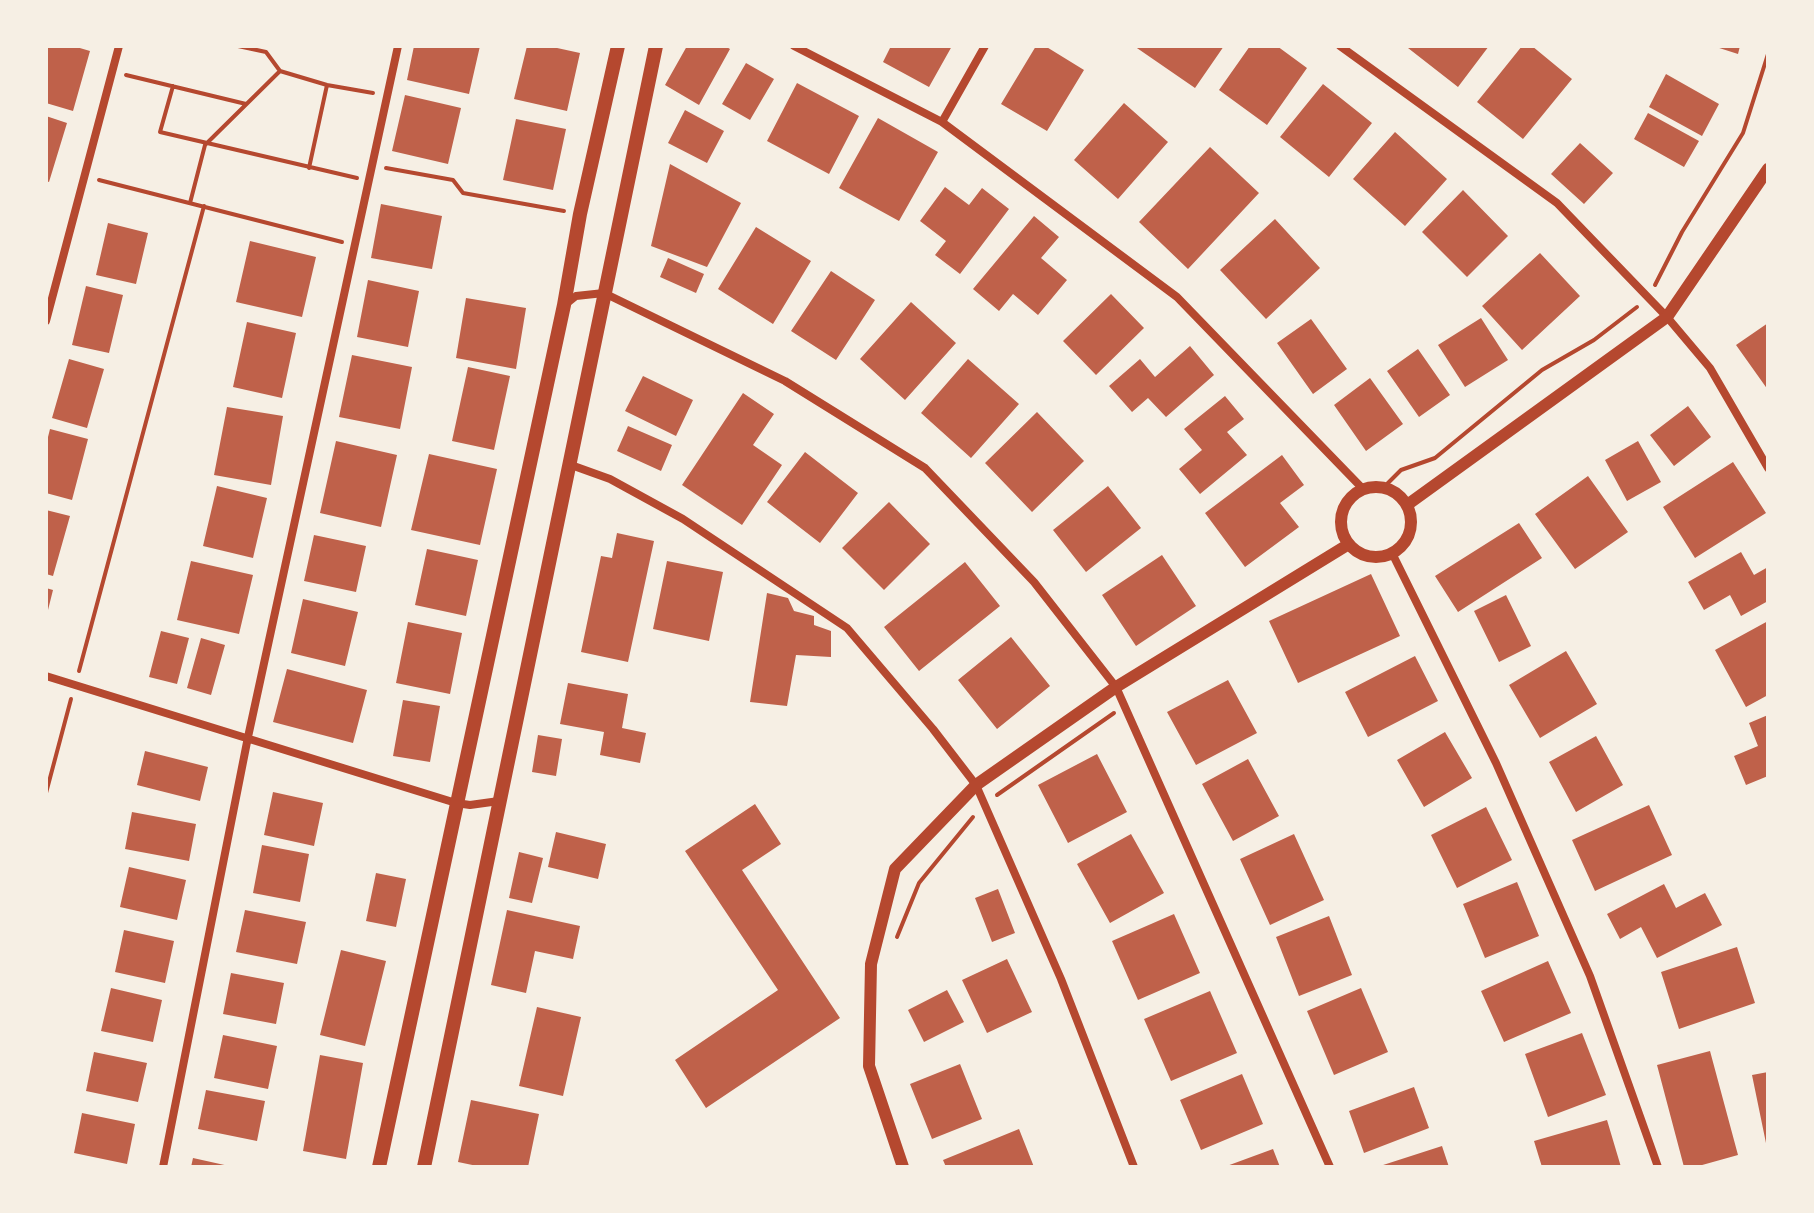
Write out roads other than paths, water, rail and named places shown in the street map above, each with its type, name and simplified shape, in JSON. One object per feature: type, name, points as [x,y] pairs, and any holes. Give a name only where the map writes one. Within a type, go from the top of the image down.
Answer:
[{"type":"main road","points":[[379,1167],[618,46]]},
{"type":"main road","points":[[424,1167],[656,46]]},
{"type":"street","points":[[46,321],[119,46]]},
{"type":"street","points":[[163,1167],[248,737],[398,46]]},
{"type":"street","points":[[794,46],[942,122],[1177,297],[1363,489]]},
{"type":"street","points":[[942,122],[985,46]]},
{"type":"street","points":[[1340,46],[1557,203],[1667,317],[1710,368],[1768,468]]},
{"type":"street","points":[[1407,505],[1667,317],[1768,169]]},
{"type":"street","points":[[564,305],[576,296],[604,293],[785,381],[925,468],[1034,582],[1116,687],[1330,1167]]},
{"type":"street","points":[[571,465],[610,479],[683,519],[847,628],[933,729],[976,785],[1061,979],[1134,1167]]},
{"type":"street","points":[[1363,489],[1393,491],[1407,505],[1411,516],[1408,538],[1392,553],[1381,557],[1369,556],[1349,544],[1344,535],[1342,513],[1354,495],[1363,489]]},
{"type":"street","points":[[903,1167],[869,1066],[871,964],[895,869],[976,785],[1116,687],[1349,544]]},
{"type":"street","points":[[1392,553],[1496,763],[1590,976],[1658,1167]]},
{"type":"street","points":[[46,676],[456,803],[470,805],[499,801]]}]
